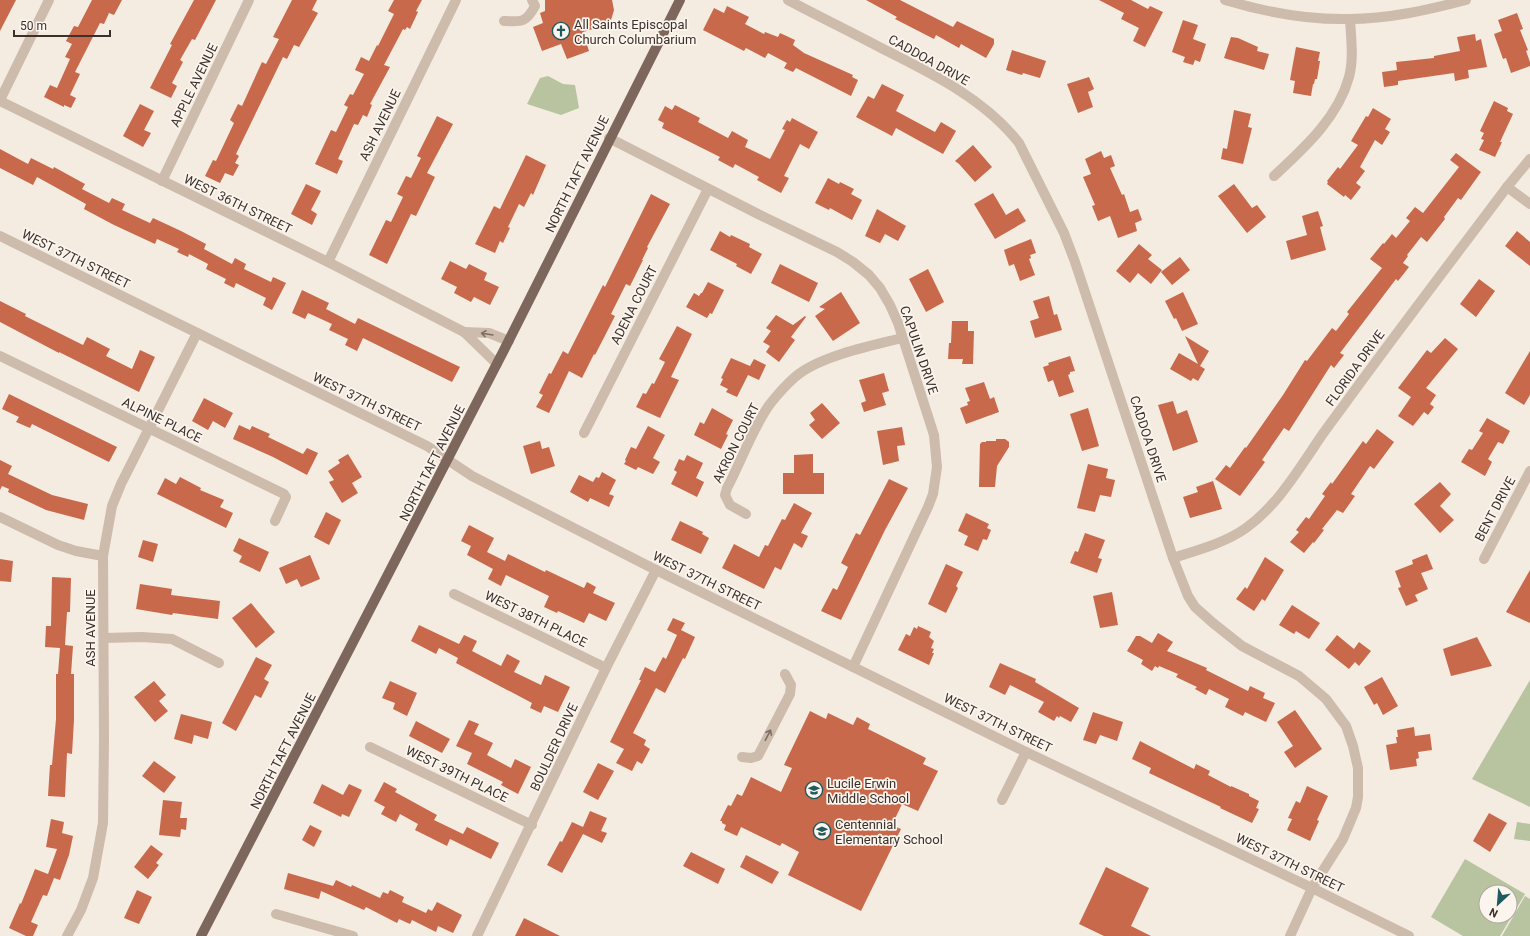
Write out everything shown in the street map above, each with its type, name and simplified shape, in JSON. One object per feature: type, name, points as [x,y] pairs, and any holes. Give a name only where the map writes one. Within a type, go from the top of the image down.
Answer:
[{"type":"main road","name":"NORTH TAFT AVENUE","points":[[201,936],[448,461],[609,138],[680,0]]},
{"type":"street","points":[[0,100],[49,0]]},
{"type":"street","name":"APPLE AVENUE","points":[[162,181],[249,0]]},
{"type":"street","name":"ASH AVENUE","points":[[328,262],[456,0]]},
{"type":"street","points":[[504,21],[520,22],[529,17],[534,6],[532,0]]},
{"type":"street","name":"CADDOA DRIVE","points":[[788,0],[933,74],[964,94],[992,116],[1012,134],[1019,143],[1064,233],[1075,262],[1188,596],[1195,606],[1213,623],[1242,646],[1299,676],[1326,699],[1346,726],[1358,768],[1358,797],[1356,808],[1342,839],[1312,888],[1290,936]]},
{"type":"street","points":[[1225,0],[1247,7],[1285,14],[1326,19],[1350,19],[1396,15],[1436,8],[1466,0]]},
{"type":"street","points":[[1274,176],[1311,139],[1329,117],[1343,93],[1349,77],[1351,64],[1350,19]]},
{"type":"street","name":"WEST 36TH STREET","points":[[0,100],[328,262],[464,332],[497,364]]},
{"type":"street","name":"CAPULIN DRIVE","points":[[609,138],[708,189],[837,252],[869,275],[890,305],[934,435],[937,467],[936,481],[928,507],[853,667]]},
{"type":"street","name":"FLORIDA DRIVE","points":[[1174,558],[1236,535],[1269,508],[1285,490],[1321,436],[1373,364],[1507,187],[1530,159]]},
{"type":"street","points":[[1507,187],[1530,204]]},
{"type":"street","name":"ADENA COURT","points":[[584,433],[708,189]]},
{"type":"street","name":"WEST 37TH STREET","points":[[0,236],[426,446],[472,476],[656,570],[1026,752],[1312,888],[1409,936]]},
{"type":"street","name":"WEST 36TH STREET","points":[[464,332],[489,333],[509,341]]},
{"type":"street","name":"ASH AVENUE","points":[[67,936],[81,910],[93,878],[102,830],[104,800],[103,556],[112,506],[121,484],[197,333]]},
{"type":"street","name":"AKRON COURT","points":[[746,514],[730,505],[725,495],[727,488],[770,404],[795,377],[808,368],[842,355],[902,338]]},
{"type":"street","name":"ALPINE PLACE","points":[[0,356],[284,494],[286,501],[275,521]]},
{"type":"street","name":"BENT DRIVE","points":[[1484,559],[1530,471]]},
{"type":"street","points":[[0,517],[58,545],[76,551],[103,556]]},
{"type":"street","name":"BOULDER DRIVE","points":[[478,936],[606,668],[656,570]]},
{"type":"street","name":"WEST 38TH PLACE","points":[[454,594],[606,668]]},
{"type":"street","points":[[104,638],[142,637],[172,639],[219,663]]},
{"type":"street","points":[[742,757],[751,758],[758,756],[790,694],[791,685],[785,674]]},
{"type":"street","name":"WEST 39TH PLACE","points":[[370,747],[532,825]]},
{"type":"street","points":[[1002,800],[1026,752]]},
{"type":"street","points":[[276,914],[353,936]]},
{"type":"green space","points":[[548,76],[563,84],[575,85],[579,108],[561,115],[527,104],[540,78]]},
{"type":"green space","points":[[1530,680],[1530,807],[1472,779]]},
{"type":"green space","points":[[1517,822],[1530,824],[1530,841],[1514,839]]},
{"type":"green space","points":[[1465,859],[1508,884],[1478,884],[1478,924],[1507,924],[1500,936],[1463,936],[1431,917]]},
{"type":"green space","points":[[1518,890],[1525,894],[1518,906]]},
{"type":"green space","points":[[1525,896],[1530,899],[1530,936],[1502,936],[1509,924],[1518,924],[1518,908]]},
{"type":"building","points":[[0,0],[16,0],[0,31]]},
{"type":"building","points":[[92,0],[122,0],[114,15],[109,13],[104,24],[100,23],[75,72],[80,74],[70,95],[76,98],[71,108],[64,105],[64,107],[44,97],[50,85],[57,88],[70,59],[65,57],[72,44],[66,41],[74,26],[78,27]]},
{"type":"building","points":[[194,0],[216,0],[195,40],[192,39],[180,60],[183,62],[172,83],[177,86],[171,98],[150,88],[172,45],[170,44]]},
{"type":"building","points":[[292,0],[317,0],[312,10],[318,13],[299,47],[294,45],[287,59],[283,57],[236,154],[239,156],[235,163],[239,165],[233,176],[225,173],[220,183],[205,176],[213,160],[216,161],[234,123],[230,120],[238,104],[242,106],[262,62],[266,64],[279,39],[273,37]]},
{"type":"building","points":[[394,0],[422,0],[416,11],[418,12],[410,29],[407,27],[405,30],[403,29],[384,65],[390,67],[370,104],[372,105],[367,117],[363,115],[358,125],[354,124],[338,159],[343,161],[337,174],[315,164],[331,130],[336,132],[348,107],[344,105],[350,94],[353,95],[364,74],[355,70],[361,57],[369,61],[394,14],[388,11]]},
{"type":"building","name":"All Saints Episcopal Church Columbarium","points":[[545,0],[612,0],[614,10],[611,20],[603,26],[594,26],[593,29],[583,32],[589,51],[567,59],[561,44],[542,51],[533,27],[543,23],[540,13],[545,11]]},
{"type":"building","points":[[866,0],[900,0],[953,27],[957,21],[994,39],[994,44],[986,58],[961,44],[959,48],[936,35],[934,39],[895,19],[897,17]]},
{"type":"building","points":[[1099,0],[1131,0],[1148,9],[1150,6],[1163,12],[1145,47],[1133,41],[1139,28],[1121,19],[1124,13]]},
{"type":"building","points":[[727,6],[749,17],[745,24],[764,34],[765,32],[778,37],[780,33],[795,40],[793,45],[804,53],[853,75],[852,77],[858,80],[851,96],[796,68],[793,72],[784,68],[787,63],[768,53],[765,58],[746,48],[744,51],[703,30],[714,8],[724,13]]},
{"type":"building","points":[[1517,13],[1523,29],[1520,30],[1528,50],[1526,51],[1530,66],[1511,73],[1506,58],[1503,59],[1494,34],[1502,31],[1498,20]]},
{"type":"building","points":[[1183,20],[1198,25],[1193,39],[1206,44],[1200,62],[1195,60],[1193,65],[1183,62],[1185,57],[1172,52]]},
{"type":"building","points":[[1475,34],[1476,41],[1481,39],[1487,67],[1468,70],[1469,78],[1455,81],[1454,73],[1398,81],[1398,85],[1384,87],[1382,72],[1397,70],[1396,62],[1434,58],[1434,56],[1460,51],[1457,37]]},
{"type":"building","points":[[1231,37],[1238,38],[1258,47],[1257,51],[1269,54],[1264,70],[1224,58]]},
{"type":"building","points":[[1296,47],[1320,52],[1317,79],[1315,79],[1313,84],[1311,96],[1293,93],[1295,81],[1290,80]]},
{"type":"building","points":[[1012,50],[1046,61],[1040,78],[1023,73],[1022,75],[1006,70]]},
{"type":"building","points":[[1089,77],[1094,89],[1088,92],[1093,107],[1078,113],[1067,84]]},
{"type":"building","points":[[882,84],[904,95],[896,111],[935,132],[941,122],[956,131],[943,154],[896,128],[892,136],[856,117],[868,96],[874,99]]},
{"type":"building","points":[[1494,101],[1508,108],[1507,111],[1513,114],[1495,157],[1479,150],[1484,140],[1481,139],[1484,133],[1480,131]]},
{"type":"building","points":[[140,104],[154,111],[144,130],[151,133],[143,147],[123,136]]},
{"type":"building","points":[[675,105],[700,118],[698,122],[728,138],[732,131],[748,140],[745,147],[770,159],[785,130],[782,129],[787,120],[790,122],[792,118],[818,132],[809,149],[800,144],[784,176],[789,178],[781,193],[757,180],[759,177],[735,164],[733,168],[718,160],[720,157],[662,128],[664,123],[658,120],[665,106],[672,110]]},
{"type":"building","points":[[1373,108],[1391,119],[1385,129],[1390,132],[1382,145],[1375,140],[1360,167],[1365,171],[1356,183],[1361,187],[1351,200],[1345,195],[1344,197],[1327,184],[1327,181],[1338,167],[1340,169],[1358,145],[1351,141],[1366,116],[1368,117]]},
{"type":"building","points":[[1234,110],[1251,114],[1248,127],[1252,128],[1243,164],[1221,159],[1223,148],[1227,149]]},
{"type":"building","points":[[437,116],[453,124],[427,173],[435,177],[416,216],[411,214],[387,264],[369,255],[386,220],[391,222],[403,197],[397,194],[406,176],[411,178],[421,158],[417,156]]},
{"type":"building","points":[[973,145],[992,167],[975,182],[955,161]]},
{"type":"building","points":[[0,149],[28,164],[31,158],[53,169],[54,167],[85,184],[82,189],[109,203],[112,198],[125,204],[122,210],[150,223],[153,218],[206,244],[204,249],[232,264],[235,258],[246,264],[244,269],[271,282],[273,277],[286,283],[272,310],[263,305],[266,298],[236,283],[234,288],[224,283],[226,279],[206,269],[208,264],[189,254],[188,257],[177,252],[179,249],[157,239],[155,244],[114,225],[84,209],[86,204],[37,177],[33,185],[0,168]]},
{"type":"building","points":[[1101,151],[1104,158],[1111,155],[1115,166],[1110,168],[1122,195],[1124,194],[1130,212],[1138,209],[1142,220],[1135,223],[1137,231],[1118,238],[1110,216],[1098,221],[1092,206],[1095,205],[1083,177],[1091,174],[1085,159]]},
{"type":"building","points":[[1456,153],[1481,172],[1461,200],[1458,198],[1444,217],[1445,219],[1427,242],[1421,237],[1407,255],[1408,256],[1403,263],[1409,267],[1398,281],[1396,279],[1340,353],[1344,355],[1334,368],[1331,365],[1289,431],[1284,428],[1262,460],[1265,462],[1240,496],[1215,479],[1226,465],[1230,468],[1245,447],[1246,448],[1283,395],[1305,360],[1307,361],[1332,328],[1336,331],[1349,314],[1347,312],[1382,268],[1370,259],[1392,234],[1396,238],[1410,221],[1406,218],[1415,207],[1423,213],[1459,167],[1450,160]]},
{"type":"building","points":[[526,155],[546,165],[533,195],[531,193],[524,207],[519,204],[508,227],[510,228],[503,243],[500,241],[495,253],[475,244],[494,206],[500,209]]},
{"type":"building","points":[[828,178],[839,184],[840,182],[854,189],[851,194],[862,200],[852,220],[830,208],[829,210],[815,203]]},
{"type":"building","points":[[306,184],[321,191],[311,210],[317,214],[312,225],[291,214]]},
{"type":"building","points":[[1234,184],[1252,208],[1257,205],[1266,217],[1247,233],[1218,196]]},
{"type":"building","points":[[993,193],[1006,215],[1018,208],[1026,221],[995,239],[974,204]]},
{"type":"building","points":[[651,194],[670,204],[647,247],[648,248],[643,260],[630,286],[626,284],[611,314],[615,316],[595,355],[594,354],[582,378],[569,371],[549,413],[536,407],[543,395],[539,393],[549,373],[551,374],[563,351],[568,354],[603,285],[605,287]]},
{"type":"building","points":[[877,209],[906,226],[898,241],[885,234],[880,243],[865,236]]},
{"type":"building","points":[[1318,211],[1323,226],[1320,227],[1326,250],[1291,260],[1286,241],[1307,235],[1302,216]]},
{"type":"building","points":[[720,231],[730,237],[731,235],[750,244],[749,247],[762,254],[751,274],[736,266],[737,264],[710,250]]},
{"type":"building","points":[[1517,231],[1530,242],[1530,266],[1505,246]]},
{"type":"building","points":[[1031,239],[1036,253],[1030,255],[1031,258],[1029,259],[1035,275],[1020,281],[1014,264],[1009,266],[1004,250]]},
{"type":"building","points":[[1139,244],[1152,255],[1148,259],[1162,270],[1151,284],[1138,273],[1130,283],[1116,271]]},
{"type":"building","points":[[1180,257],[1190,270],[1172,285],[1161,272]]},
{"type":"building","points":[[450,261],[466,269],[469,264],[487,273],[484,280],[499,287],[490,305],[474,297],[471,302],[454,293],[457,287],[441,279]]},
{"type":"building","points":[[780,264],[818,283],[809,302],[771,283]]},
{"type":"building","points":[[928,269],[944,302],[926,312],[909,279]]},
{"type":"building","points":[[1479,279],[1495,291],[1476,317],[1460,304]]},
{"type":"building","points":[[708,282],[724,290],[712,314],[710,313],[707,318],[686,307],[694,293],[699,296]]},
{"type":"building","points":[[302,290],[329,303],[326,309],[355,324],[358,318],[460,367],[452,382],[363,338],[357,351],[345,345],[348,339],[329,330],[332,324],[308,313],[305,319],[292,313]]},
{"type":"building","points":[[841,292],[860,323],[833,341],[815,316],[825,309],[819,307]]},
{"type":"building","points":[[1183,292],[1198,324],[1182,331],[1165,301]]},
{"type":"building","points":[[1049,296],[1054,315],[1057,314],[1062,330],[1035,338],[1030,321],[1039,318],[1033,301]]},
{"type":"building","points":[[0,301],[26,314],[25,316],[83,345],[87,337],[110,349],[106,356],[132,369],[140,350],[155,357],[139,392],[0,322]]},
{"type":"building","points":[[776,315],[793,325],[805,316],[806,317],[791,337],[795,340],[779,362],[766,352],[770,346],[763,342],[771,331],[766,328]]},
{"type":"building","points":[[952,321],[968,321],[968,331],[974,331],[973,364],[962,364],[963,359],[948,359],[949,343],[951,343]]},
{"type":"building","points":[[677,326],[692,334],[671,377],[679,380],[660,418],[636,407],[643,393],[646,394],[652,383],[654,384],[665,362],[659,359]]},
{"type":"building","points":[[1185,336],[1209,351],[1200,366],[1205,369],[1198,381],[1193,378],[1191,381],[1170,369],[1179,353],[1198,364]]},
{"type":"building","points":[[1445,338],[1458,349],[1426,388],[1436,395],[1430,404],[1434,407],[1428,415],[1424,412],[1413,426],[1398,416],[1411,397],[1398,388],[1427,350],[1431,353]]},
{"type":"building","points":[[1530,351],[1530,395],[1524,405],[1505,393]]},
{"type":"building","points":[[1070,356],[1075,371],[1070,372],[1068,375],[1074,392],[1059,397],[1053,380],[1048,382],[1043,367],[1049,365],[1048,363]]},
{"type":"building","points":[[731,358],[750,366],[754,359],[766,365],[759,380],[748,375],[737,397],[726,392],[728,389],[720,385],[723,379],[721,378]]},
{"type":"building","points":[[884,373],[889,391],[882,393],[886,405],[864,412],[861,403],[866,401],[859,380]]},
{"type":"building","points":[[984,382],[990,399],[994,397],[999,412],[966,424],[960,408],[968,405],[967,402],[970,401],[965,388]]},
{"type":"building","points":[[9,394],[117,447],[109,462],[32,424],[30,428],[16,422],[19,417],[2,409]]},
{"type":"building","points":[[204,398],[233,413],[225,428],[213,421],[208,430],[192,421]]},
{"type":"building","points":[[1173,401],[1177,414],[1187,410],[1198,442],[1173,451],[1158,405]]},
{"type":"building","points":[[822,403],[840,423],[822,439],[809,425],[815,420],[810,413]]},
{"type":"building","points":[[712,408],[733,420],[721,449],[694,435],[700,422],[704,424]]},
{"type":"building","points":[[1088,408],[1099,446],[1082,451],[1070,414]]},
{"type":"building","points":[[1487,418],[1510,431],[1503,444],[1498,442],[1488,459],[1492,462],[1485,476],[1461,462],[1469,449],[1472,450],[1483,433],[1479,431]]},
{"type":"building","points":[[239,425],[250,430],[252,426],[270,434],[268,437],[303,454],[307,448],[318,453],[307,475],[273,457],[233,439]]},
{"type":"building","points":[[648,426],[665,435],[653,458],[660,462],[653,474],[638,467],[636,470],[624,464],[631,447],[636,449]]},
{"type":"building","points":[[902,427],[905,445],[897,446],[899,461],[883,465],[877,431]]},
{"type":"building","points":[[1377,429],[1394,442],[1374,469],[1370,466],[1351,494],[1355,496],[1343,513],[1337,510],[1322,529],[1324,530],[1304,553],[1290,542],[1299,532],[1296,530],[1306,517],[1309,519],[1325,496],[1322,494],[1331,482],[1332,484],[1363,441],[1366,444]]},
{"type":"building","points":[[996,439],[1005,439],[1009,442],[1009,447],[997,466],[995,487],[979,487],[980,444],[986,441],[996,441]]},
{"type":"building","points":[[540,441],[542,449],[549,447],[555,466],[531,474],[523,446]]},
{"type":"building","points":[[348,454],[362,477],[352,483],[358,493],[342,503],[329,482],[334,480],[328,471],[340,463],[338,460]]},
{"type":"building","points":[[813,454],[813,473],[824,473],[824,494],[783,494],[783,473],[794,473],[794,455]]},
{"type":"building","points":[[687,455],[703,463],[696,478],[704,482],[697,497],[671,484],[677,472],[674,470],[679,459],[684,461]]},
{"type":"building","points":[[0,460],[12,466],[8,474],[52,495],[88,504],[84,520],[46,510],[8,492],[9,489],[2,486],[0,490]]},
{"type":"building","points":[[1088,464],[1108,469],[1106,478],[1115,480],[1111,497],[1100,495],[1095,512],[1077,508]]},
{"type":"building","points":[[602,472],[616,480],[609,494],[614,496],[609,507],[590,498],[588,502],[570,492],[579,475],[593,482],[596,477],[599,478]]},
{"type":"building","points":[[180,477],[201,488],[200,490],[224,500],[220,507],[233,513],[226,528],[157,494],[165,478],[176,484]]},
{"type":"building","points":[[889,479],[908,488],[885,530],[841,620],[821,611],[833,588],[837,590],[848,567],[841,563],[856,533],[860,535]]},
{"type":"building","points":[[1213,481],[1222,509],[1190,518],[1183,497],[1198,492],[1196,487]]},
{"type":"building","points":[[1440,482],[1451,494],[1440,506],[1454,520],[1440,533],[1414,504]]},
{"type":"building","points":[[794,503],[812,513],[801,533],[808,536],[802,548],[794,543],[781,570],[775,567],[764,589],[722,568],[734,544],[759,557],[765,545],[768,546],[782,519],[785,520]]},
{"type":"building","points":[[326,512],[341,520],[329,545],[314,537]]},
{"type":"building","points":[[966,513],[989,524],[987,528],[991,530],[987,540],[983,539],[978,551],[964,545],[968,536],[958,531]]},
{"type":"building","points":[[680,521],[703,532],[702,534],[709,538],[701,554],[671,540]]},
{"type":"building","points":[[469,525],[494,538],[487,552],[505,561],[508,554],[545,572],[546,570],[584,588],[587,582],[596,587],[593,593],[615,603],[606,621],[589,613],[584,623],[558,611],[557,613],[544,607],[549,596],[506,575],[501,586],[488,579],[493,569],[467,555],[471,546],[461,541]]},
{"type":"building","points":[[1085,533],[1105,540],[1098,558],[1102,559],[1097,573],[1070,563],[1075,551],[1078,552]]},
{"type":"building","points":[[239,538],[269,552],[260,572],[239,562],[242,556],[233,551]]},
{"type":"building","points":[[143,540],[158,544],[153,562],[138,557]]},
{"type":"building","points":[[1427,554],[1433,569],[1421,573],[1428,589],[1415,595],[1418,601],[1406,606],[1398,588],[1401,587],[1395,571],[1413,564],[1412,560]]},
{"type":"building","points":[[310,555],[320,579],[301,587],[297,579],[286,584],[279,568]]},
{"type":"building","points":[[1265,557],[1284,570],[1265,601],[1262,599],[1254,611],[1236,599],[1245,587],[1247,589]]},
{"type":"building","points":[[0,559],[13,561],[11,582],[0,581]]},
{"type":"building","points":[[946,564],[963,572],[956,586],[958,588],[946,613],[928,604]]},
{"type":"building","points":[[1530,570],[1530,623],[1506,612]]},
{"type":"building","points":[[52,577],[71,578],[70,612],[67,612],[65,645],[73,646],[71,674],[74,674],[74,720],[72,754],[67,753],[65,797],[48,796],[50,765],[52,765],[56,719],[56,674],[58,674],[60,648],[45,647],[46,626],[51,626]]},
{"type":"building","points":[[140,584],[172,589],[171,595],[220,601],[218,619],[173,613],[172,615],[136,609]]},
{"type":"building","points":[[1112,592],[1118,625],[1100,628],[1093,596]]},
{"type":"building","points":[[251,603],[275,632],[256,648],[232,618]]},
{"type":"building","points":[[1292,605],[1320,623],[1309,639],[1296,631],[1294,634],[1279,625]]},
{"type":"building","points":[[673,618],[685,623],[681,630],[695,637],[685,659],[683,658],[665,693],[656,688],[633,733],[646,740],[644,745],[650,749],[642,764],[637,761],[632,771],[616,763],[624,749],[610,742],[641,680],[639,680],[645,667],[655,672],[663,657],[666,659],[677,635],[667,630]]},
{"type":"building","points":[[419,625],[459,644],[464,635],[477,641],[472,651],[501,666],[507,654],[520,661],[514,672],[541,685],[545,675],[570,687],[558,712],[544,706],[541,713],[530,708],[532,703],[456,663],[458,658],[439,648],[436,654],[411,641]]},
{"type":"building","points":[[918,626],[931,632],[929,637],[934,641],[931,648],[934,649],[932,653],[934,653],[929,665],[898,650],[906,634],[910,636],[914,627],[917,629]]},
{"type":"building","points":[[1158,633],[1173,642],[1167,651],[1207,668],[1206,670],[1248,691],[1250,686],[1265,693],[1263,698],[1275,703],[1266,722],[1245,712],[1243,716],[1225,707],[1229,699],[1209,689],[1206,695],[1195,689],[1197,687],[1176,677],[1178,674],[1159,666],[1158,668],[1155,666],[1152,671],[1141,664],[1143,660],[1127,651],[1136,636],[1140,636],[1152,643]]},
{"type":"building","points":[[1337,635],[1354,649],[1359,642],[1371,651],[1359,666],[1355,662],[1349,669],[1325,650]]},
{"type":"building","points":[[1477,637],[1492,666],[1451,676],[1443,649]]},
{"type":"building","points":[[256,657],[272,665],[264,679],[269,682],[261,698],[255,695],[236,731],[222,723]]},
{"type":"building","points":[[1000,663],[1036,679],[1035,682],[1079,708],[1071,722],[1060,716],[1059,718],[1057,716],[1054,721],[1038,712],[1044,702],[1010,685],[1005,695],[989,687]]},
{"type":"building","points":[[1382,677],[1398,706],[1383,715],[1377,703],[1374,705],[1364,687]]},
{"type":"building","points":[[154,681],[166,695],[159,701],[168,711],[155,722],[134,697]]},
{"type":"building","points":[[390,681],[417,693],[407,716],[393,709],[395,703],[382,698]]},
{"type":"building","points":[[1295,710],[1322,749],[1295,768],[1284,752],[1293,746],[1277,722]]},
{"type":"building","points":[[810,711],[826,719],[828,713],[853,725],[857,717],[870,724],[868,729],[926,758],[923,764],[938,771],[918,811],[902,804],[892,825],[901,829],[861,911],[788,875],[799,852],[782,843],[780,846],[741,827],[737,836],[724,830],[726,825],[720,821],[728,805],[731,806],[737,794],[742,796],[751,777],[781,792],[792,768],[784,765]]},
{"type":"building","points":[[1093,712],[1123,722],[1117,741],[1100,735],[1096,744],[1083,740]]},
{"type":"building","points":[[181,714],[212,722],[208,739],[194,735],[192,744],[174,739]]},
{"type":"building","points":[[469,720],[479,724],[474,734],[493,743],[487,755],[511,768],[515,759],[531,767],[518,794],[501,785],[503,782],[467,764],[472,753],[456,746]]},
{"type":"building","points":[[416,721],[450,739],[442,753],[409,736]]},
{"type":"building","points":[[1414,727],[1415,736],[1430,734],[1432,750],[1418,752],[1419,758],[1416,759],[1417,766],[1390,770],[1386,745],[1397,743],[1397,730]]},
{"type":"building","points":[[1140,741],[1194,769],[1196,764],[1210,771],[1208,775],[1231,787],[1249,794],[1249,796],[1259,801],[1256,808],[1259,809],[1252,823],[1149,773],[1151,768],[1132,759]]},
{"type":"building","points":[[154,761],[176,777],[164,793],[142,776]]},
{"type":"building","points":[[598,763],[614,771],[598,800],[583,792]]},
{"type":"building","points":[[384,782],[397,789],[395,792],[437,815],[434,820],[463,834],[467,827],[499,843],[491,859],[450,839],[447,846],[415,830],[418,824],[400,814],[396,822],[381,814],[385,807],[374,801]]},
{"type":"building","points":[[322,784],[343,795],[349,784],[362,790],[349,817],[342,814],[341,817],[313,803]]},
{"type":"building","points":[[1307,786],[1328,796],[1317,820],[1319,821],[1310,841],[1287,830],[1292,819],[1288,818],[1296,801],[1300,803]]},
{"type":"building","points":[[163,800],[182,802],[180,818],[187,818],[186,830],[181,829],[180,837],[159,835]]},
{"type":"building","points":[[590,811],[607,818],[601,831],[607,833],[602,843],[583,834],[562,873],[547,865],[560,841],[562,842],[572,822],[583,827]]},
{"type":"building","points":[[1489,813],[1507,823],[1490,852],[1473,841]]},
{"type":"building","points":[[51,819],[64,822],[62,833],[73,836],[69,855],[60,880],[54,878],[47,896],[43,895],[31,922],[38,925],[33,936],[26,936],[9,928],[20,903],[21,904],[35,869],[48,874],[57,849],[46,847]]},
{"type":"building","points":[[310,825],[322,831],[314,847],[302,840]]},
{"type":"building","points":[[151,845],[163,854],[156,863],[159,865],[148,879],[134,867]]},
{"type":"building","points":[[691,852],[725,869],[718,884],[683,866]]},
{"type":"building","points":[[746,855],[779,872],[772,884],[740,867]]},
{"type":"building","points":[[1106,867],[1149,888],[1131,926],[1151,936],[1104,936],[1079,924]]},
{"type":"building","points":[[288,873],[333,886],[336,880],[351,887],[352,885],[380,898],[383,892],[388,894],[390,890],[404,897],[402,902],[426,913],[428,909],[432,911],[437,902],[462,915],[453,933],[438,926],[436,932],[412,920],[410,924],[399,919],[397,923],[366,907],[364,910],[321,891],[319,899],[284,889]]},
{"type":"building","points":[[137,890],[152,897],[139,924],[124,918]]},
{"type":"building","points":[[524,918],[560,936],[515,936]]},
{"type":"place","name":"All Saints Episcopal Church Columbarium","points":[[561,31]]},
{"type":"place","name":"Lucile Erwin Middle School","points":[[814,790]]},
{"type":"place","name":"Centennial Elementary School","points":[[822,831]]}]
